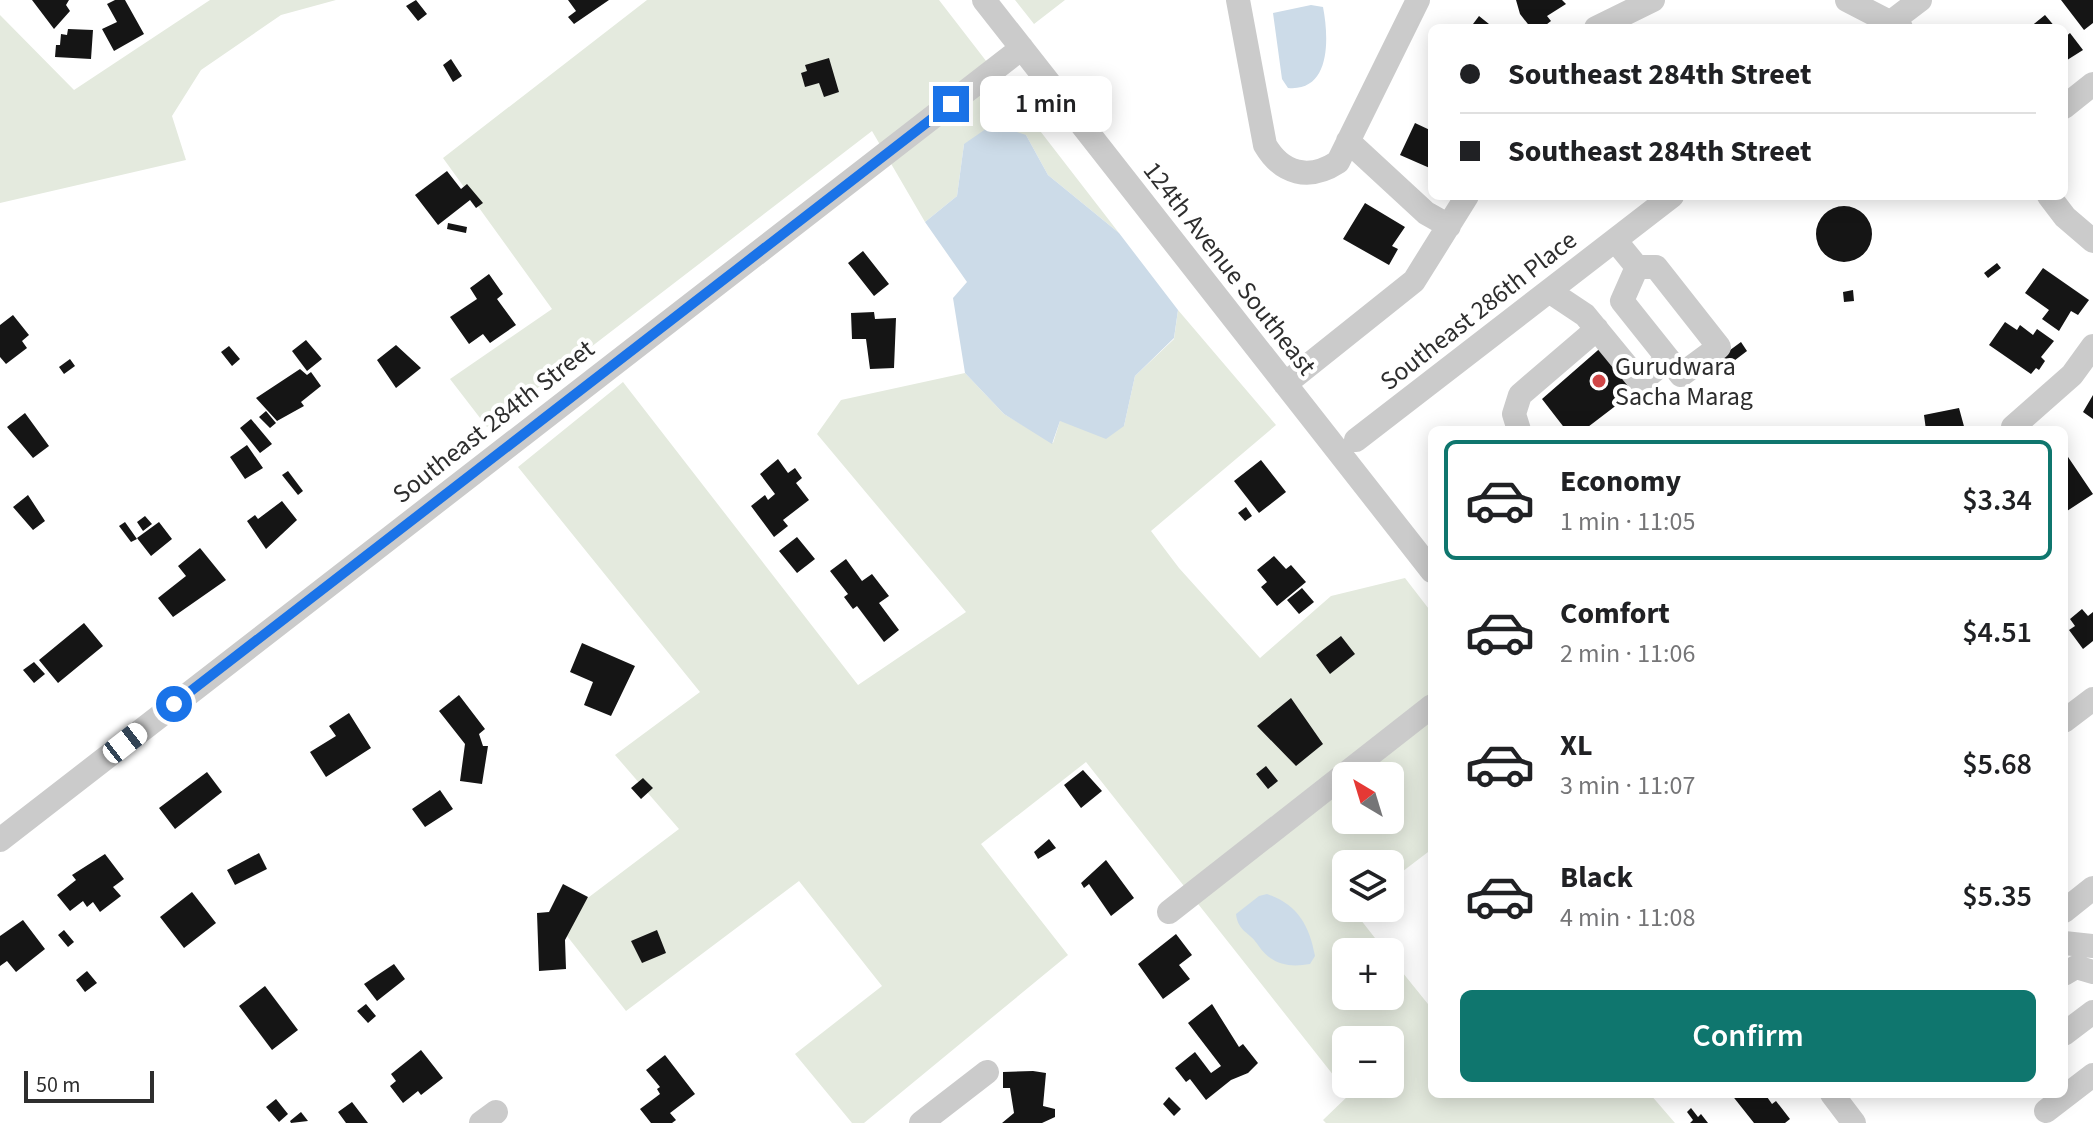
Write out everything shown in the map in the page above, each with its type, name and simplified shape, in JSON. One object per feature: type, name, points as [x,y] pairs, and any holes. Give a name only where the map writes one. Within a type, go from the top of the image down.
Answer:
[{"type":"street","name":"124th Avenue Southeast","points":[[984,0],[1428,566]]},
{"type":"street","points":[[1238,0],[1265,145],[1274,161],[1298,174],[1318,171],[1338,162],[1418,0]]},
{"type":"street","points":[[1604,24],[1653,0]]},
{"type":"street","points":[[1897,24],[1920,0]]},
{"type":"street","points":[[1854,11],[1893,24]]},
{"type":"street","name":"Southeast 284th Street","points":[[0,840],[1022,48]]},
{"type":"street","points":[[2068,104],[2093,84]]},
{"type":"street","points":[[1348,141],[1426,213],[1449,226]]},
{"type":"street","points":[[1285,384],[1414,281],[1465,200]]},
{"type":"street","name":"Southeast 286th Place","points":[[1356,440],[1667,200]]},
{"type":"street","points":[[2052,200],[2065,217],[2093,241]]},
{"type":"street","points":[[1615,240],[1637,267]]},
{"type":"street","points":[[1637,267],[1656,267],[1719,347],[1681,375],[1622,301],[1637,267]]},
{"type":"street","points":[[1549,291],[1585,315],[1640,382],[1667,360]]},
{"type":"street","points":[[1518,426],[1514,414],[1520,395],[1597,329]]},
{"type":"street","points":[[2014,426],[2051,396],[2093,346]]},
{"type":"street","points":[[2068,718],[2093,699]]},
{"type":"street","points":[[1169,912],[1428,709]]},
{"type":"street","points":[[2068,908],[2093,888]]},
{"type":"street","points":[[2068,943],[2093,946]]},
{"type":"street","points":[[2068,972],[2076,967],[2093,972]]},
{"type":"street","points":[[2068,1031],[2093,1012]]},
{"type":"street","points":[[921,1123],[987,1072]]},
{"type":"street","points":[[2068,1093],[2093,1075]]},
{"type":"street","points":[[1835,1098],[1854,1123]]},
{"type":"shaded area","points":[[210,0],[336,0],[281,15],[201,70],[172,116],[186,160],[0,203],[0,15],[74,90]]},
{"type":"shaded area","points":[[647,0],[939,0],[1119,233],[1048,175],[1026,135],[964,144],[957,196],[925,222],[872,131],[487,427],[450,379],[552,309],[443,158]]},
{"type":"shaded area","points":[[1015,0],[1065,0],[1034,24]]},
{"type":"shaded area","points":[[1178,310],[1276,425],[1151,531],[1179,568],[1260,658],[1331,596],[1405,578],[1428,608],[1428,852],[1404,870],[1404,850],[1332,850],[1332,922],[1362,922],[1375,938],[1332,938],[1332,1010],[1404,1010],[1404,974],[1428,1004],[1428,1098],[1653,1098],[1675,1123],[1326,1123],[1323,1120],[1346,1098],[1404,1098],[1404,1026],[1332,1026],[1332,1073],[1086,762],[981,844],[1068,955],[864,1123],[852,1123],[795,1054],[882,986],[799,881],[626,1011],[556,922],[679,829],[615,755],[700,692],[518,467],[623,382],[858,685],[966,612],[817,434],[841,400],[965,373],[1004,414],[1053,443],[1060,421],[1124,426],[1135,376],[1174,339]]},
{"type":"water","points":[[1311,5],[1323,7],[1326,33],[1324,61],[1312,81],[1302,87],[1288,88],[1282,79],[1273,13]]},
{"type":"water","points":[[993,124],[1026,135],[1048,175],[1119,233],[1178,310],[1174,338],[1135,376],[1124,426],[1106,439],[1060,421],[1052,444],[1004,414],[965,373],[953,298],[967,282],[925,222],[957,196],[964,144]]},
{"type":"water","points":[[1267,894],[1287,904],[1305,926],[1315,956],[1310,964],[1287,965],[1268,957],[1239,925],[1236,914],[1259,896]]},
{"type":"building","points":[[32,0],[69,0],[66,5],[70,11],[54,29]]},
{"type":"building","points":[[125,0],[144,34],[114,51],[102,29],[117,22],[107,4]]},
{"type":"building","points":[[416,0],[427,14],[418,21],[406,6]]},
{"type":"building","points":[[568,0],[609,0],[574,24],[568,17],[576,11]]},
{"type":"building","points":[[1516,0],[1562,0],[1566,4],[1547,16],[1551,21],[1547,24],[1528,24],[1520,14]]},
{"type":"building","points":[[2061,0],[2093,0],[2093,23],[2084,30]]},
{"type":"building","points":[[2045,15],[2053,24],[2034,24]]},
{"type":"building","points":[[1479,16],[1489,24],[1473,24]]},
{"type":"building","points":[[68,29],[93,30],[91,59],[55,57],[61,34],[67,35]]},
{"type":"building","points":[[2070,33],[2083,50],[2068,59]]},
{"type":"building","points":[[829,58],[839,92],[824,97],[819,83],[805,87],[801,73],[807,71],[805,65]]},
{"type":"building","points":[[451,59],[462,76],[453,82],[443,65]]},
{"type":"building","points":[[1415,123],[1428,129],[1428,167],[1400,155]]},
{"type":"building","points":[[447,171],[461,189],[467,184],[483,203],[476,208],[470,200],[438,225],[415,195]]},
{"type":"building","points":[[1365,203],[1405,227],[1392,246],[1398,249],[1389,265],[1343,239]]},
{"type":"building","points":[[1844,206],[1864,214],[1872,234],[1864,254],[1844,262],[1824,254],[1816,234],[1824,214]]},
{"type":"building","points":[[448,223],[467,227],[466,233],[447,229]]},
{"type":"building","points":[[863,251],[889,284],[874,296],[848,263]]},
{"type":"building","points":[[1997,263],[2001,268],[1988,278],[1984,273]]},
{"type":"building","points":[[2043,268],[2089,300],[2078,315],[2071,311],[2059,331],[2042,319],[2049,310],[2025,293]]},
{"type":"building","points":[[489,274],[503,294],[497,299],[516,325],[490,343],[483,334],[469,344],[450,317],[477,299],[470,288]]},
{"type":"building","points":[[1853,290],[1854,301],[1844,302],[1843,292]]},
{"type":"building","points":[[874,312],[875,319],[896,318],[894,368],[870,369],[866,339],[852,339],[851,313]]},
{"type":"building","points":[[13,315],[29,335],[22,341],[27,348],[6,364],[0,357],[0,325]]},
{"type":"building","points":[[2005,322],[2017,330],[2020,325],[2033,335],[2037,329],[2054,341],[2041,357],[2045,361],[2039,370],[2036,368],[2031,374],[1989,345]]},
{"type":"building","points":[[306,340],[322,359],[307,371],[292,351]]},
{"type":"building","points":[[1741,342],[1747,351],[1714,376],[1707,367]]},
{"type":"building","name":"Gurudwara Sacha Marag","points":[[1605,344],[1639,388],[1589,426],[1563,426],[1542,399]]},
{"type":"building","points":[[396,345],[421,368],[396,388],[377,360]]},
{"type":"building","points":[[229,346],[240,359],[232,366],[221,352]]},
{"type":"building","points":[[70,359],[75,366],[64,374],[59,367]]},
{"type":"building","points":[[300,369],[307,375],[311,372],[321,386],[301,402],[304,406],[277,421],[256,398]]},
{"type":"building","points":[[2093,395],[2093,419],[2083,412]]},
{"type":"building","points":[[1959,408],[1964,426],[1925,426],[1924,415]]},
{"type":"building","points":[[266,411],[276,423],[270,428],[259,417]]},
{"type":"building","points":[[25,413],[49,446],[33,458],[7,427]]},
{"type":"building","points":[[251,419],[272,444],[260,453],[240,428]]},
{"type":"building","points":[[247,445],[263,468],[245,479],[230,457]]},
{"type":"building","points":[[2068,457],[2093,494],[2068,510]]},
{"type":"building","points":[[778,459],[788,473],[795,468],[802,478],[796,483],[809,500],[783,520],[788,526],[774,537],[751,506],[765,495],[768,500],[775,494],[760,474]]},
{"type":"building","points":[[1261,460],[1286,492],[1259,513],[1234,481]]},
{"type":"building","points":[[288,471],[303,491],[298,495],[282,475]]},
{"type":"building","points":[[28,495],[45,521],[33,530],[13,507]]},
{"type":"building","points":[[282,501],[297,520],[266,549],[247,521],[255,515],[258,519]]},
{"type":"building","points":[[1246,507],[1252,516],[1245,521],[1238,513]]},
{"type":"building","points":[[145,516],[152,524],[143,531],[137,522]]},
{"type":"building","points":[[125,522],[137,539],[131,542],[119,526]]},
{"type":"building","points":[[159,522],[172,539],[151,556],[137,538]]},
{"type":"building","points":[[797,537],[815,559],[797,573],[779,551]]},
{"type":"building","points":[[200,548],[226,580],[173,617],[158,598],[186,576],[178,566]]},
{"type":"building","points":[[1274,556],[1286,569],[1291,565],[1306,582],[1277,606],[1261,587],[1267,582],[1257,570]]},
{"type":"building","points":[[846,559],[862,581],[872,574],[889,596],[879,603],[899,630],[884,642],[857,606],[853,609],[844,597],[848,594],[830,571]]},
{"type":"building","points":[[1302,588],[1314,602],[1299,614],[1287,600]]},
{"type":"building","points":[[2082,609],[2088,616],[2093,612],[2093,641],[2083,649],[2069,630],[2075,626],[2070,619]]},
{"type":"building","points":[[84,623],[103,646],[58,683],[39,660]]},
{"type":"building","points":[[1341,636],[1355,654],[1330,674],[1316,655]]},
{"type":"building","points":[[582,643],[635,666],[611,716],[584,705],[593,682],[570,672]]},
{"type":"building","points":[[34,662],[45,674],[34,683],[23,670]]},
{"type":"building","points":[[459,695],[485,729],[479,734],[483,746],[488,746],[482,784],[460,781],[465,744],[439,711]]},
{"type":"building","points":[[1291,698],[1323,744],[1296,766],[1257,726]]},
{"type":"building","points":[[349,713],[371,748],[326,777],[310,752],[336,736],[329,726]]},
{"type":"building","points":[[1266,766],[1278,781],[1268,789],[1256,774]]},
{"type":"building","points":[[1083,770],[1102,791],[1081,808],[1064,785]]},
{"type":"building","points":[[207,772],[222,792],[175,829],[159,808]]},
{"type":"building","points":[[643,778],[653,788],[641,799],[631,788]]},
{"type":"building","points":[[440,790],[453,809],[425,827],[412,809]]},
{"type":"building","points":[[1049,839],[1056,848],[1038,859],[1034,852]]},
{"type":"building","points":[[259,853],[267,869],[235,885],[227,870]]},
{"type":"building","points":[[105,854],[124,879],[113,887],[121,896],[100,912],[93,902],[87,907],[83,901],[70,911],[57,895],[76,880],[72,875]]},
{"type":"building","points":[[1106,860],[1134,898],[1111,916],[1089,884],[1084,888],[1081,883]]},
{"type":"building","points":[[563,884],[588,897],[565,940],[566,969],[539,971],[537,913],[549,912]]},
{"type":"building","points":[[192,892],[216,923],[184,948],[160,917]]},
{"type":"building","points":[[23,920],[45,949],[16,972],[7,961],[0,966],[0,936]]},
{"type":"building","points":[[64,930],[74,942],[68,947],[58,935]]},
{"type":"building","points":[[657,930],[666,953],[642,963],[631,941]]},
{"type":"building","points":[[1176,934],[1192,955],[1179,965],[1190,979],[1163,999],[1138,964]]},
{"type":"building","points":[[394,964],[405,979],[377,1001],[364,984]]},
{"type":"building","points":[[87,971],[97,983],[85,992],[76,980]]},
{"type":"building","points":[[265,986],[298,1030],[272,1050],[239,1006]]},
{"type":"building","points":[[366,1004],[376,1016],[368,1023],[357,1011]]},
{"type":"building","points":[[1212,1004],[1239,1047],[1243,1044],[1258,1063],[1206,1100],[1190,1079],[1186,1082],[1175,1068],[1195,1052],[1211,1073],[1221,1066],[1188,1023]]},
{"type":"building","points":[[421,1050],[443,1078],[421,1095],[418,1091],[403,1103],[390,1086],[396,1081],[391,1074]]},
{"type":"building","points":[[665,1055],[695,1094],[670,1113],[676,1120],[672,1123],[651,1123],[640,1109],[660,1094],[657,1089],[660,1087],[646,1070]]},
{"type":"building","points":[[1003,1072],[1046,1073],[1043,1106],[1055,1109],[1055,1117],[1042,1123],[1002,1123],[1014,1113],[1010,1088],[1003,1088]]},
{"type":"building","points":[[1169,1097],[1181,1109],[1174,1116],[1163,1104]]},
{"type":"building","points":[[1734,1098],[1768,1098],[1772,1104],[1776,1101],[1790,1119],[1785,1123],[1754,1123]]},
{"type":"building","points":[[276,1099],[288,1114],[279,1122],[266,1107]]},
{"type":"building","points":[[352,1102],[368,1123],[346,1123],[338,1112]]},
{"type":"building","points":[[1691,1108],[1708,1123],[1690,1123],[1693,1120],[1687,1112]]},
{"type":"building","points":[[301,1112],[308,1121],[291,1123],[290,1121]]},
{"type":"place","name":"Gurudwara Sacha Marag","points":[[1599,381]]},
{"type":"route","points":[[174,704],[951,104]]}]
